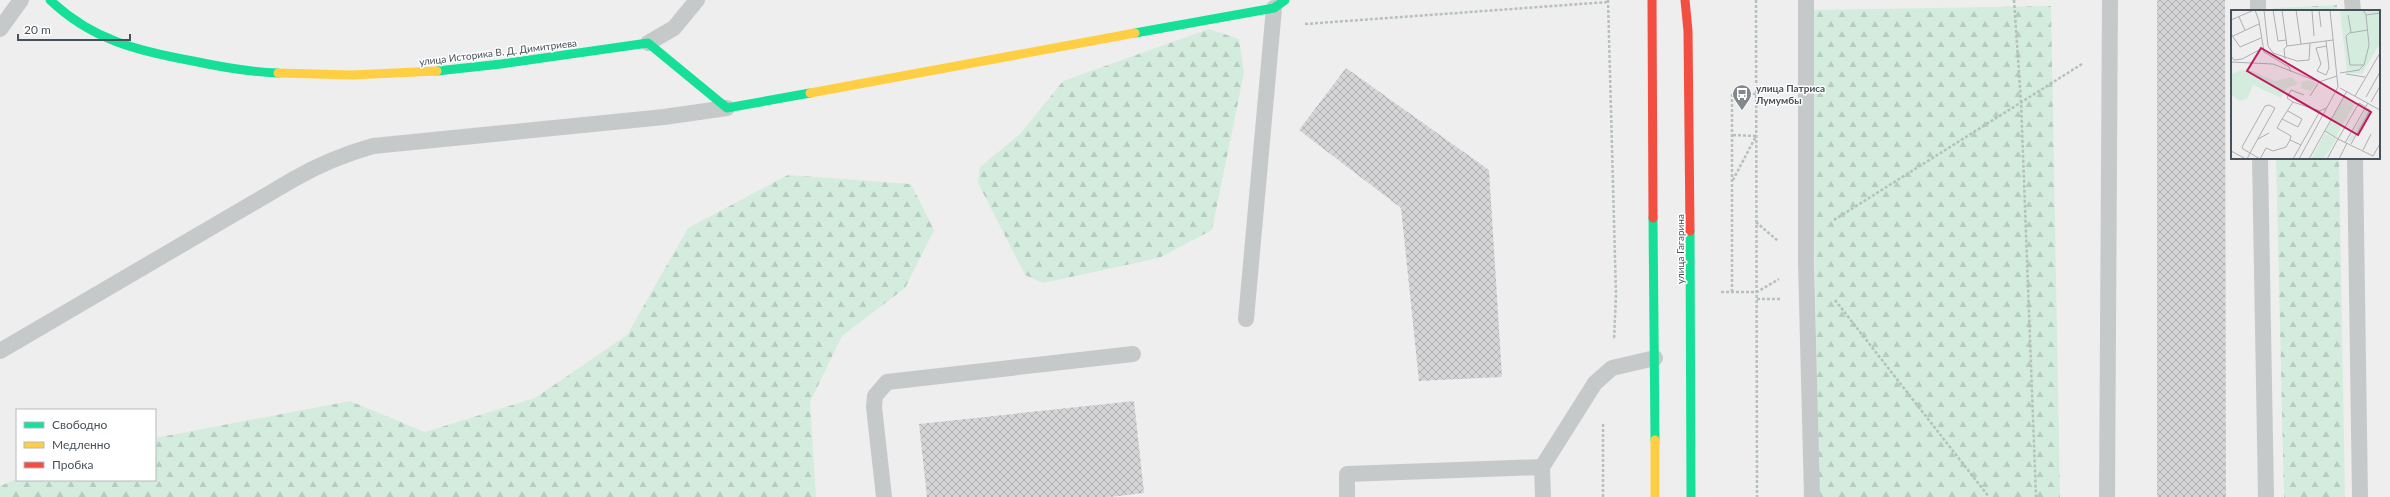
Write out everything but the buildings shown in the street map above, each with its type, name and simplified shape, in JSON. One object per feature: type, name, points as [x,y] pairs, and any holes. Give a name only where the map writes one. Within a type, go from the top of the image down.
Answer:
[{"type":"street","name":"улица Историка В. Д. Димитриева","points":[[50,0],[75,22],[95,34],[130,49],[252,72],[313,75],[372,75],[444,71],[648,43]]},
{"type":"street","points":[[1652,0],[1655,497]]},
{"type":"street","name":"улица Гагарина","points":[[1685,0],[1688,31],[1690,120],[1691,497]]},
{"type":"street","points":[[648,43],[727,108],[1280,4]]},
{"type":"lane","points":[[0,29],[21,0]]},
{"type":"lane","points":[[648,43],[674,28],[697,0]]},
{"type":"lane","points":[[1806,0],[1806,263],[1812,497]]},
{"type":"lane","points":[[2107,497],[2108,48],[2110,0]]},
{"type":"lane","points":[[2352,0],[2353,10]]},
{"type":"lane","points":[[1246,319],[1272,26],[1280,4]]},
{"type":"lane","points":[[0,351],[323,162],[347,153],[373,146],[664,117],[727,108]]},
{"type":"lane","points":[[2260,159],[2266,497]]},
{"type":"lane","points":[[2355,159],[2360,497]]},
{"type":"lane","points":[[884,497],[874,407],[875,396],[887,382],[1133,354]]},
{"type":"lane","points":[[1543,497],[1542,467],[1595,383],[1612,368],[1655,358]]},
{"type":"lane","points":[[1347,497],[1347,474],[1542,467]]},
{"type":"path","points":[[1756,0],[1758,497]]},
{"type":"path","points":[[2014,0],[2021,102],[2036,497]]},
{"type":"path","points":[[1272,26],[1608,1],[1616,295],[1614,347]]},
{"type":"path","points":[[1806,238],[2108,48]]},
{"type":"path","points":[[1732,292],[1732,93],[1756,94]]},
{"type":"path","points":[[1733,135],[1756,136]]},
{"type":"path","points":[[1733,182],[1756,136]]},
{"type":"path","points":[[1756,222],[1806,263],[1988,497]]},
{"type":"path","points":[[1716,292],[1757,292]]},
{"type":"path","points":[[1603,497],[1603,423],[1605,416]]},
{"type":"green space","points":[[2337,5],[2337,10],[2273,10],[2273,8]]},
{"type":"green space","points":[[2051,6],[2060,497],[1819,497],[1810,10]]},
{"type":"green space","points":[[1209,29],[1239,39],[1244,73],[1212,230],[1159,258],[1043,283],[1025,275],[978,183],[980,167],[1020,134],[1063,81]]},
{"type":"green space","points":[[2276,159],[2339,159],[2345,497],[2284,497]]},
{"type":"green space","points":[[788,175],[911,184],[934,230],[905,288],[842,336],[810,402],[816,497],[0,497],[0,486],[16,479],[16,481],[156,481],[156,438],[350,401],[425,432],[535,398],[627,335],[688,228]]},
{"type":"traffic: fast","points":[[50,0],[82,25],[117,42],[135,48],[225,67],[256,72],[278,73]]},
{"type":"traffic: fast","points":[[1135,33],[1274,8],[1285,0]]},
{"type":"traffic: fast","points":[[437,71],[501,64],[648,43],[727,108],[810,93]]},
{"type":"traffic: fast","points":[[1653,218],[1655,440]]},
{"type":"traffic: fast","points":[[1690,231],[1691,497]]},
{"type":"traffic: slow","points":[[810,93],[1135,33]]},
{"type":"traffic: slow","points":[[278,73],[352,75],[437,71]]},
{"type":"traffic: slow","points":[[1655,440],[1655,497]]},
{"type":"traffic: jam","points":[[1652,0],[1653,218]]},
{"type":"traffic: jam","points":[[1685,0],[1688,31],[1690,231]]},
{"type":"place","name":"улица Патриса Лумумбы","points":[[1742,111]]}]
